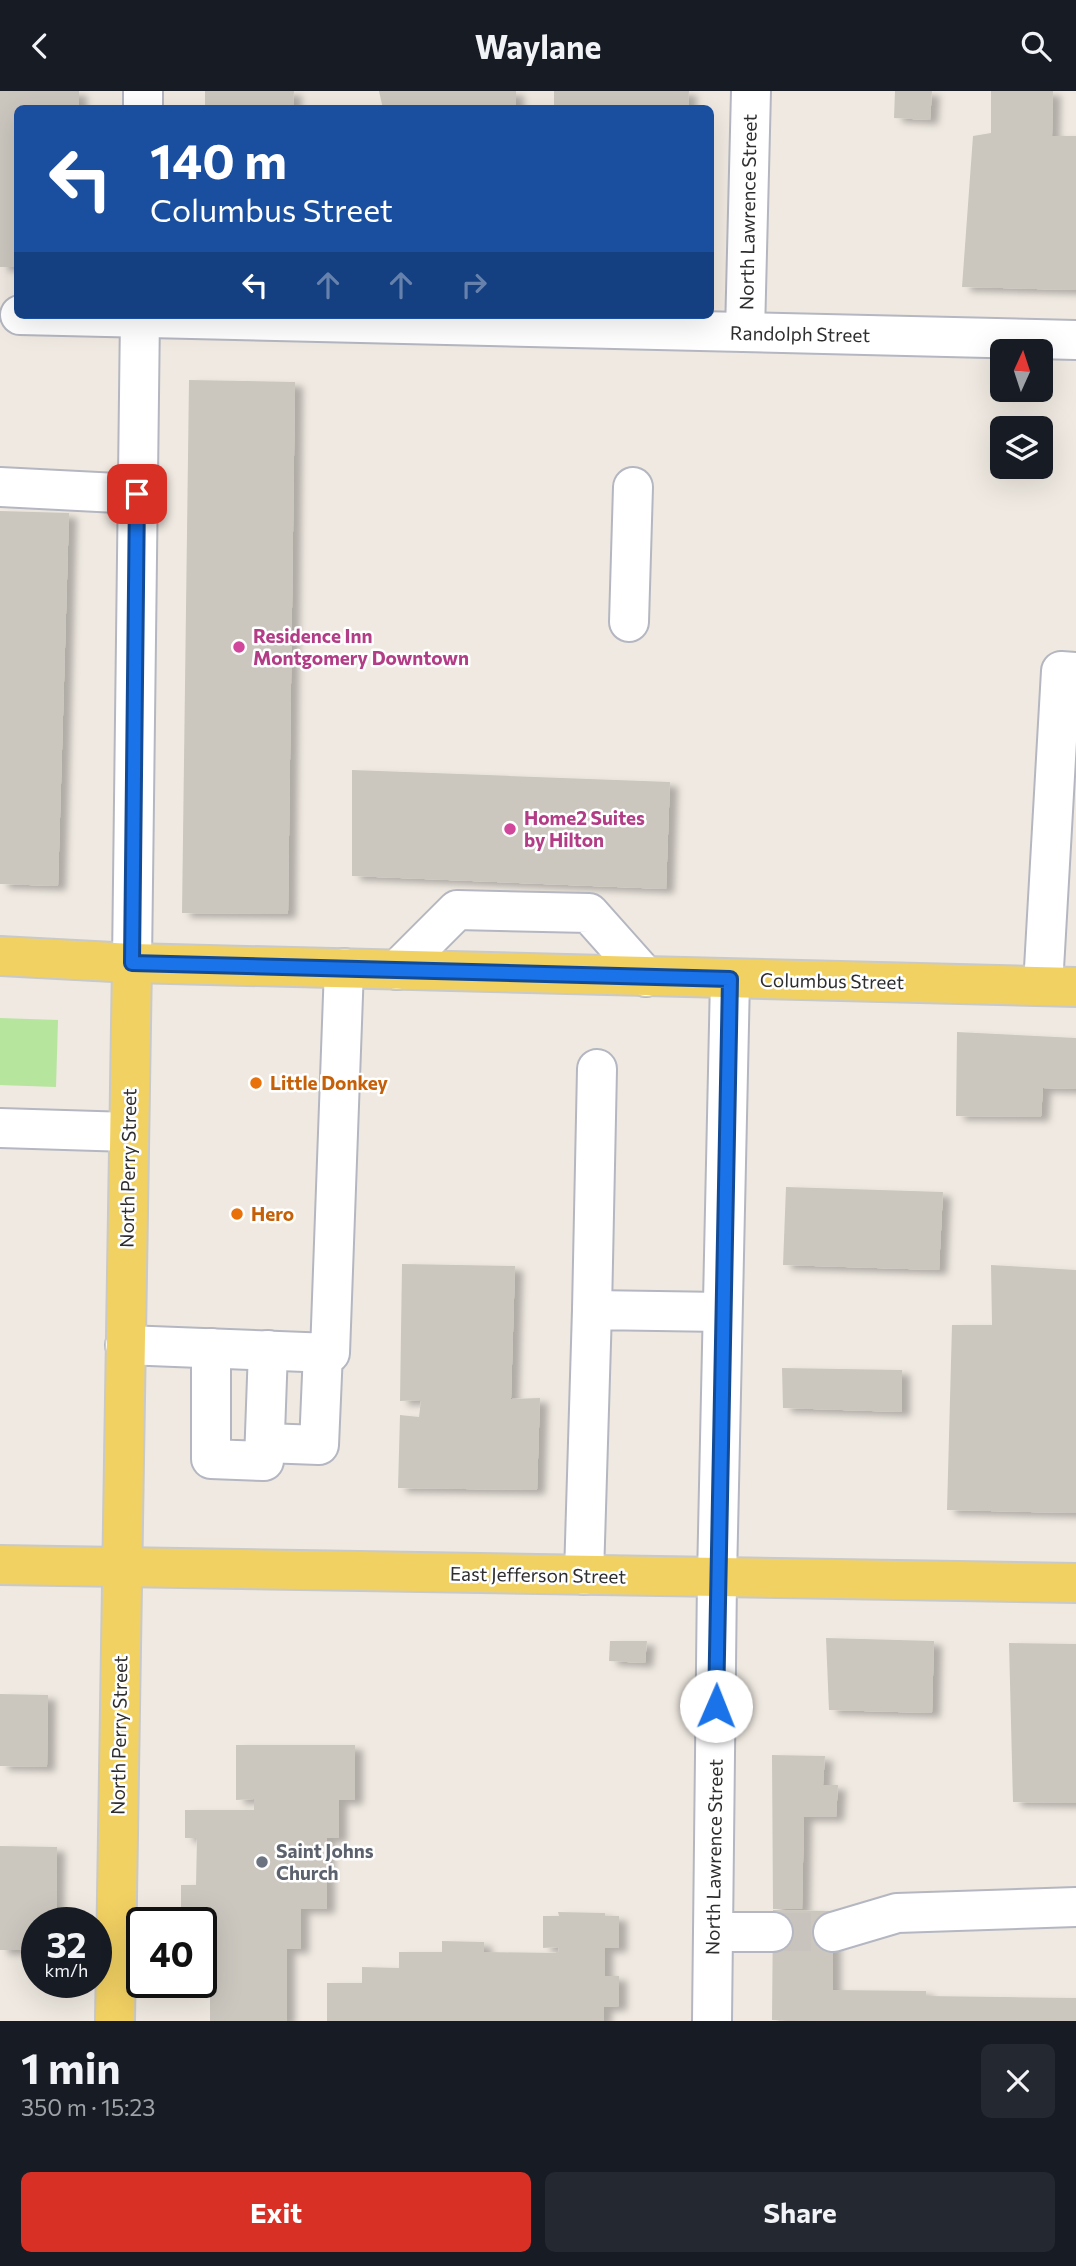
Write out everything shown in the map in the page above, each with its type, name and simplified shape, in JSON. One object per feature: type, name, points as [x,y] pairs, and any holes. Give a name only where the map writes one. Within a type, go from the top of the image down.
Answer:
[{"type":"main road","name":"Columbus Street","points":[[0,956],[132,963],[1059,986]]},
{"type":"main road","name":"North Perry Street","points":[[115,2021],[132,963]]},
{"type":"main road","name":"East Jefferson Street","points":[[0,1565],[1076,1583]]},
{"type":"street","name":"North Lawrence Street","points":[[745,332],[751,91]]},
{"type":"street","name":"North Perry Street","points":[[132,963],[140,319]]},
{"type":"street","name":"Randolph Street","points":[[221,319],[1076,340]]},
{"type":"street","points":[[0,487],[137,494]]},
{"type":"street","points":[[629,622],[633,487]]},
{"type":"street","points":[[1059,986],[1069,671]]},
{"type":"street","points":[[397,970],[457,910],[589,913],[646,977]]},
{"type":"street","points":[[265,1443],[319,1445],[327,1352],[344,968]]},
{"type":"street","name":"North Lawrence Street","points":[[712,2021],[717,1578],[730,979]]},
{"type":"street","points":[[584,1575],[597,1069]]},
{"type":"street","points":[[0,1128],[129,1132]]},
{"type":"street","points":[[592,1310],[722,1312]]},
{"type":"street","points":[[125,1345],[327,1352]]},
{"type":"street","points":[[211,1348],[211,1459],[264,1461],[268,1350]]},
{"type":"street","points":[[833,1932],[897,1913],[1076,1907]]},
{"type":"street","points":[[713,1931],[773,1932]]},
{"type":"green space","points":[[0,1018],[58,1020],[56,1087],[0,1085]]},
{"type":"building","points":[[0,91],[79,91],[79,105],[14,105],[14,267],[0,267]]},
{"type":"building","points":[[205,91],[294,91],[293,105],[205,105]]},
{"type":"building","points":[[379,91],[516,91],[516,105],[382,105]]},
{"type":"building","points":[[554,91],[689,91],[688,105],[554,105]]},
{"type":"building","points":[[895,91],[932,91],[930,120],[894,118]]},
{"type":"building","points":[[991,91],[1053,91],[1052,136],[1076,136],[1076,290],[962,287],[973,136],[991,133]]},
{"type":"building","name":"Residence Inn Montgomery Downtown","points":[[189,380],[295,382],[288,914],[182,913]]},
{"type":"building","points":[[0,511],[69,513],[58,886],[0,884]]},
{"type":"building","name":"Home2 Suites by Hilton","points":[[352,770],[670,782],[666,889],[352,876]]},
{"type":"building","points":[[957,1032],[1076,1038],[1076,1089],[1043,1088],[1041,1117],[956,1116]]},
{"type":"building","points":[[786,1187],[943,1192],[939,1270],[783,1265]]},
{"type":"building","points":[[402,1264],[515,1266],[511,1399],[540,1398],[537,1490],[398,1488],[400,1415],[419,1417],[421,1400],[400,1401]]},
{"type":"building","points":[[991,1265],[1076,1270],[1076,1513],[947,1510],[952,1325],[992,1325]]},
{"type":"building","points":[[782,1368],[902,1370],[902,1412],[783,1408]]},
{"type":"building","points":[[826,1638],[934,1641],[932,1713],[829,1710]]},
{"type":"building","points":[[610,1641],[647,1641],[645,1663],[609,1661]]},
{"type":"building","points":[[1009,1643],[1076,1644],[1076,1803],[1013,1802]]},
{"type":"building","points":[[0,1694],[48,1695],[47,1767],[0,1766]]},
{"type":"building","name":"Saint Johns Church","points":[[236,1745],[355,1745],[355,1800],[339,1800],[339,1838],[327,1838],[327,1909],[301,1909],[301,1949],[287,1949],[287,2021],[210,2021],[210,1998],[217,1998],[217,1907],[181,1907],[181,1885],[196,1885],[197,1838],[185,1838],[185,1810],[254,1810],[254,1799],[236,1800]]},
{"type":"building","points":[[772,1755],[825,1756],[823,1785],[838,1785],[836,1817],[804,1817],[802,1909],[773,1909]]},
{"type":"building","points":[[0,1846],[57,1847],[56,1907],[21,1907],[21,1950],[0,1950]]},
{"type":"building","points":[[773,1910],[833,1911],[833,1990],[926,1991],[926,1996],[1076,1998],[1076,2021],[772,2020]]},
{"type":"building","points":[[558,1912],[619,1916],[619,1948],[605,1948],[605,1976],[619,1976],[619,2006],[604,2007],[604,2021],[327,2021],[327,1983],[362,1983],[362,1967],[399,1968],[399,1952],[442,1952],[442,1941],[484,1942],[484,1952],[558,1953],[559,1947],[543,1948],[543,1916],[559,1916]]},
{"type":"tunnel","points":[[773,1932],[833,1932]]},
{"type":"place","name":"Residence Inn Montgomery Downtown","points":[[239,647]]},
{"type":"place","name":"Home2 Suites by Hilton","points":[[510,829]]},
{"type":"place","name":"Little Donkey","points":[[256,1083]]},
{"type":"place","name":"Hero","points":[[237,1214]]},
{"type":"place","name":"Saint Johns Church","points":[[262,1862]]},
{"type":"route","points":[[137,494],[132,963],[730,979],[716,1706]]}]
